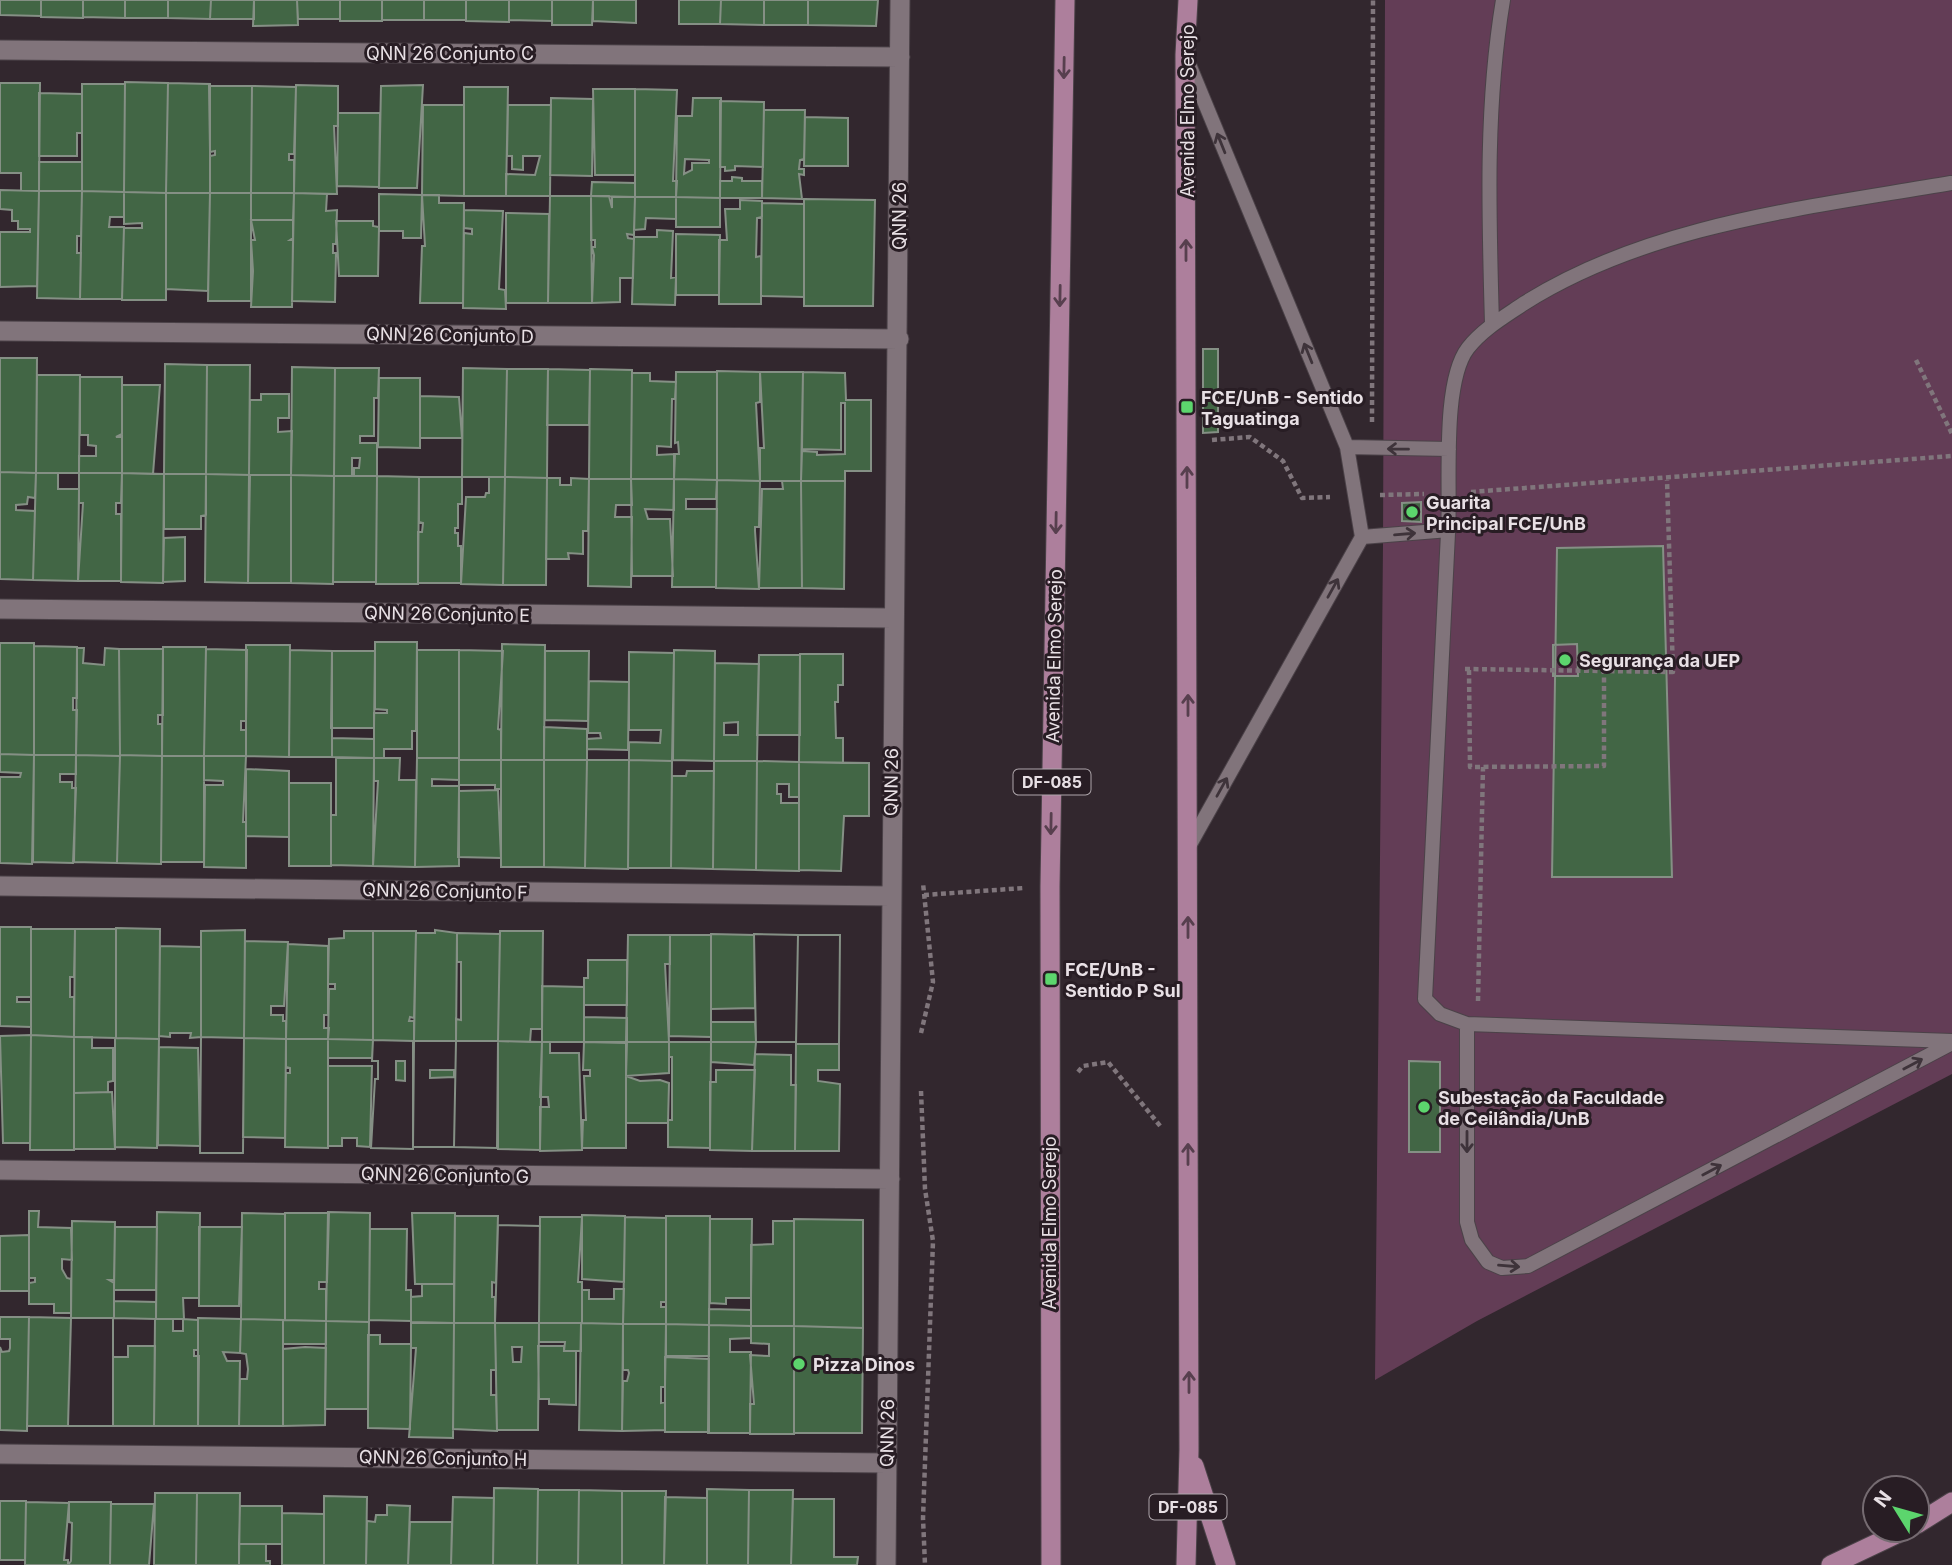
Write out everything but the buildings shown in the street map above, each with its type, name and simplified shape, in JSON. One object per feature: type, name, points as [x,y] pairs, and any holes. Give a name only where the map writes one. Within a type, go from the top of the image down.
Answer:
[{"type":"main road","name":"Avenida Elmo Serejo","points":[[1051,1565],[1048,1104],[1065,0]]},
{"type":"main road","name":"Avenida Elmo Serejo","points":[[1186,1565],[1189,1450],[1189,846],[1185,55],[1188,0]]},
{"type":"main road","points":[[1189,1450],[1226,1565]]},
{"type":"main road","points":[[1931,1515],[1952,1502]]},
{"type":"main road","points":[[1831,1565],[1875,1544]]},
{"type":"street","name":"QNN 26","points":[[886,1565],[900,0]]},
{"type":"street","name":"QNN 26 Conjunto C","points":[[0,50],[900,57]]},
{"type":"street","name":"QNN 26 Conjunto D","points":[[0,331],[899,339]]},
{"type":"street","name":"QNN 26 Conjunto E","points":[[0,609],[893,618]]},
{"type":"street","name":"QNN 26 Conjunto F","points":[[0,886],[890,896]]},
{"type":"street","name":"QNN 26 Conjunto G","points":[[0,1170],[890,1179]]},
{"type":"street","name":"QNN 26 Conjunto H","points":[[0,1454],[887,1463]]},
{"type":"lane","points":[[1492,324],[1488,157],[1494,50],[1503,0]]},
{"type":"lane","points":[[1185,55],[1347,447],[1362,537],[1189,846]]},
{"type":"lane","points":[[1951,183],[1812,207],[1670,239],[1560,281],[1492,324],[1468,348],[1457,371],[1449,449],[1449,530],[1440,669],[1426,999],[1440,1014],[1467,1024],[1952,1042]]},
{"type":"lane","points":[[1347,447],[1449,449]]},
{"type":"lane","points":[[1362,537],[1449,530]]},
{"type":"lane","points":[[1467,1024],[1467,1222],[1481,1255],[1488,1262],[1512,1268],[1528,1266],[1952,1042]]},
{"type":"path","points":[[1372,447],[1373,0]]},
{"type":"path","points":[[1916,360],[1952,434]]},
{"type":"path","points":[[1211,440],[1250,438],[1283,461],[1302,498],[1357,496]]},
{"type":"path","points":[[1449,493],[1667,480],[1952,456]]},
{"type":"path","points":[[1440,669],[1673,673],[1667,480]]},
{"type":"path","points":[[1469,669],[1470,767],[1604,766],[1604,671]]},
{"type":"path","points":[[1478,1011],[1483,767]]},
{"type":"path","points":[[924,895],[1015,889]]},
{"type":"path","points":[[1048,1104],[1083,1066],[1108,1062],[1188,1161]]},
{"type":"shaded area","points":[[1385,0],[1952,0],[1952,1074],[1477,1321],[1375,1380],[1383,544]]},
{"type":"place","name":"FCE/UnB - Sentido Taguatinga","points":[[1187,407]]},
{"type":"place","name":"Guarita Principal FCE/UnB","points":[[1412,512]]},
{"type":"place","name":"Segurança da UEP","points":[[1565,660]]},
{"type":"place","name":"FCE/UnB - Sentido P Sul","points":[[1051,979]]},
{"type":"place","name":"Subestação da Faculdade de Ceilândia/UnB","points":[[1424,1107]]},
{"type":"place","name":"Pizza Dinos","points":[[799,1364]]}]
